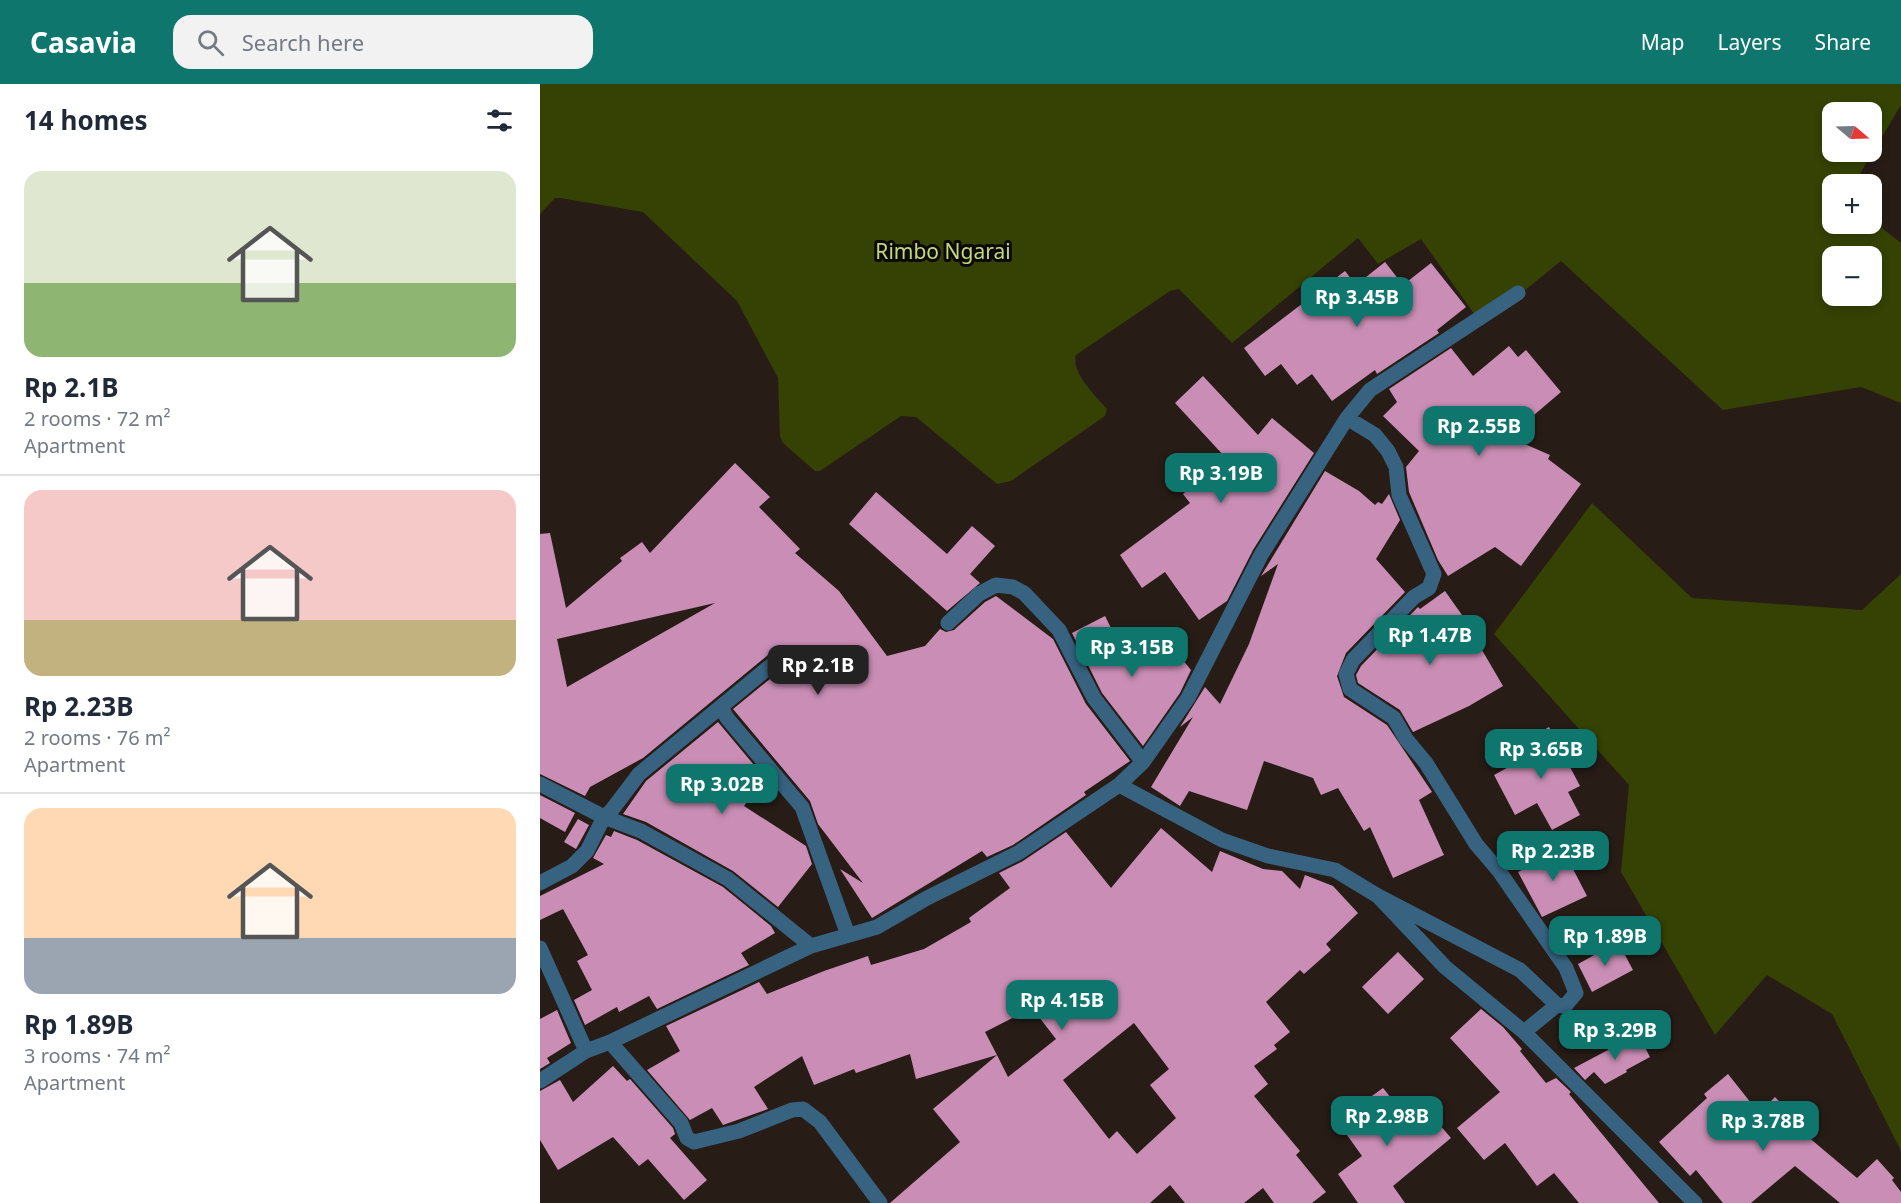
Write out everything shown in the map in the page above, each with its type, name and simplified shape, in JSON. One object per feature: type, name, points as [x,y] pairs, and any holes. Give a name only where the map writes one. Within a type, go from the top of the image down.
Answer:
[{"type":"street","points":[[540,1081],[586,1051],[610,1042],[812,946],[877,927],[927,898],[1018,853],[1119,785],[1143,762],[1188,698],[1261,555],[1347,418],[1371,390],[1518,293]]},
{"type":"street","points":[[1119,785],[1222,840],[1268,856],[1335,870],[1378,896],[1520,970],[1557,1005],[1565,1006],[1576,993],[1566,968],[1499,871],[1476,844],[1426,763],[1406,739],[1394,718],[1350,689],[1346,681],[1346,674],[1353,660],[1414,597],[1429,588],[1434,574],[1400,495],[1396,467],[1388,451],[1375,435],[1347,418]]},
{"type":"street","points":[[948,623],[979,594],[996,585],[1013,587],[1024,593],[1059,630],[1094,698],[1143,762]]},
{"type":"street","points":[[540,883],[572,866],[587,851],[604,817],[639,774],[785,654]]},
{"type":"street","points":[[721,707],[727,718],[802,807],[848,935]]},
{"type":"street","points":[[540,784],[604,817],[641,831],[728,879],[812,946]]},
{"type":"street","points":[[1378,896],[1446,967],[1524,1032],[1695,1203]]},
{"type":"street","points":[[540,948],[586,1051]]},
{"type":"street","points":[[1524,1032],[1557,1005]]},
{"type":"street","points":[[610,1042],[681,1123],[687,1138],[694,1142],[738,1131],[792,1110],[803,1109],[820,1122],[880,1203]]},
{"type":"green space","name":"Rimbo Ngarai","points":[[540,84],[1901,84],[1901,105],[1882,137],[1882,102],[1822,102],[1822,162],[1867,162],[1860,174],[1822,174],[1822,234],[1882,234],[1882,228],[1901,243],[1901,403],[1861,387],[1723,410],[1561,261],[1482,325],[1421,239],[1378,264],[1358,238],[1232,343],[1179,289],[1170,291],[1076,355],[1077,369],[1107,409],[1105,416],[1011,481],[997,484],[916,417],[901,416],[820,471],[815,471],[783,443],[780,437],[778,378],[737,301],[643,212],[555,198],[540,214]]},
{"type":"green space","points":[[1592,503],[1692,598],[1862,610],[1901,574],[1901,1151],[1832,1014],[1767,975],[1715,1035],[1621,872],[1629,785],[1494,634]]},
{"type":"building","points":[[1385,262],[1403,285],[1431,263],[1466,307],[1437,330],[1439,333],[1377,374],[1375,370],[1332,401],[1312,374],[1297,385],[1281,364],[1265,376],[1244,348],[1345,271],[1356,285]]},
{"type":"building","points":[[1509,346],[1518,357],[1526,350],[1561,392],[1508,437],[1550,455],[1548,459],[1581,484],[1521,566],[1495,547],[1448,576],[1438,560],[1409,492],[1406,467],[1419,451],[1383,416],[1397,402],[1389,389],[1451,348],[1473,376]]},
{"type":"building","points":[[1203,376],[1258,435],[1272,418],[1314,453],[1253,550],[1227,601],[1199,620],[1165,572],[1142,588],[1120,555],[1190,503],[1183,494],[1225,457],[1175,403]]},
{"type":"building","points":[[735,463],[770,497],[759,507],[800,549],[795,553],[839,591],[887,656],[925,646],[940,629],[946,632],[954,630],[985,602],[996,596],[1053,639],[1086,704],[1130,761],[1084,792],[1086,795],[1013,845],[987,857],[982,851],[872,918],[840,869],[863,883],[818,824],[810,801],[733,709],[792,661],[795,653],[789,645],[779,646],[643,758],[590,787],[585,796],[540,774],[540,534],[550,533],[566,608],[622,561],[620,558],[642,542],[650,553]],"holes":[[[715,603],[567,687],[557,639]]]},
{"type":"building","points":[[1325,471],[1359,491],[1375,505],[1378,502],[1382,504],[1389,494],[1400,520],[1376,559],[1405,592],[1346,653],[1337,676],[1344,697],[1387,725],[1432,792],[1419,800],[1444,855],[1393,878],[1370,827],[1364,831],[1338,788],[1321,795],[1313,778],[1264,761],[1247,810],[1189,791],[1180,806],[1151,787],[1193,717],[1180,727],[1205,687],[1220,704],[1249,644],[1278,564],[1261,576]]},
{"type":"building","points":[[876,492],[947,554],[972,526],[995,546],[970,574],[980,583],[947,611],[849,524]]},
{"type":"building","points":[[1445,591],[1474,632],[1472,633],[1503,686],[1469,706],[1413,732],[1400,710],[1358,683],[1356,675],[1361,666],[1418,607],[1420,609]]},
{"type":"building","points":[[1105,616],[1127,660],[1145,644],[1158,661],[1173,648],[1191,670],[1180,693],[1143,746],[1102,693],[1072,633]]},
{"type":"building","points":[[718,722],[764,777],[744,806],[806,846],[812,864],[778,907],[733,871],[646,822],[623,814],[646,781]]},
{"type":"building","points":[[1549,727],[1580,786],[1568,792],[1580,815],[1552,830],[1537,803],[1515,815],[1494,775],[1525,758],[1518,745]]},
{"type":"building","points":[[540,795],[575,813],[565,832],[540,818]]},
{"type":"building","points":[[578,819],[589,825],[576,849],[564,842]]},
{"type":"building","points":[[1161,828],[1212,872],[1220,851],[1263,869],[1282,871],[1300,889],[1305,875],[1333,886],[1358,913],[1326,944],[1331,950],[1304,974],[1300,970],[1266,1002],[1290,1032],[1274,1045],[1277,1049],[1254,1066],[1268,1084],[1254,1096],[1300,1151],[1296,1155],[1326,1192],[1312,1203],[1274,1203],[1263,1188],[1244,1203],[1185,1203],[1170,1185],[1150,1203],[890,1203],[960,1142],[933,1109],[997,1055],[916,1079],[910,1054],[856,1073],[854,1069],[814,1085],[802,1056],[754,1087],[768,1109],[723,1125],[712,1108],[690,1120],[647,1070],[680,1051],[666,1026],[759,982],[767,994],[868,956],[871,965],[924,949],[971,922],[969,918],[1010,888],[999,873],[1023,861],[1066,832],[1111,888]],"holes":[[[1032,1008],[1056,1039],[1008,1077],[985,1032]],[[1134,1023],[1169,1069],[1150,1085],[1176,1118],[1137,1154],[1117,1131],[1109,1139],[1063,1080]]]},
{"type":"building","points":[[614,831],[637,840],[723,887],[771,926],[775,933],[741,953],[749,965],[657,1009],[649,996],[619,1012],[617,1007],[585,1025],[574,1000],[592,990],[577,961],[588,955],[563,909],[540,920],[540,896],[604,864],[593,858],[606,835],[611,837]]},
{"type":"building","points":[[1566,846],[1577,867],[1573,869],[1587,896],[1542,917],[1518,872]]},
{"type":"building","points":[[1618,942],[1633,970],[1592,992],[1578,964]]},
{"type":"building","points":[[1398,952],[1424,979],[1388,1014],[1362,987]]},
{"type":"building","points":[[1481,1009],[1503,1027],[1546,1083],[1556,1078],[1571,1092],[1569,1094],[1659,1203],[1579,1203],[1554,1173],[1537,1186],[1505,1143],[1484,1160],[1457,1128],[1500,1092],[1450,1038]]},
{"type":"building","points":[[557,1010],[571,1043],[547,1058],[550,1063],[540,1069],[540,1019]]},
{"type":"building","points":[[1638,1034],[1650,1057],[1605,1084],[1594,1072],[1585,1080],[1574,1068]]},
{"type":"building","points":[[613,1066],[627,1081],[630,1079],[673,1128],[675,1134],[670,1138],[707,1180],[684,1200],[648,1159],[639,1166],[613,1137],[558,1170],[540,1140],[540,1091],[560,1080],[573,1102]]},
{"type":"building","points":[[1728,1074],[1759,1113],[1775,1097],[1810,1133],[1807,1136],[1857,1178],[1877,1159],[1894,1178],[1892,1180],[1901,1192],[1901,1203],[1840,1203],[1795,1166],[1751,1203],[1723,1203],[1696,1170],[1690,1176],[1659,1142],[1707,1098],[1704,1094]]},
{"type":"building","points":[[1383,1088],[1405,1115],[1420,1102],[1451,1138],[1393,1186],[1405,1203],[1358,1203],[1338,1174],[1362,1156],[1337,1121]]}]
